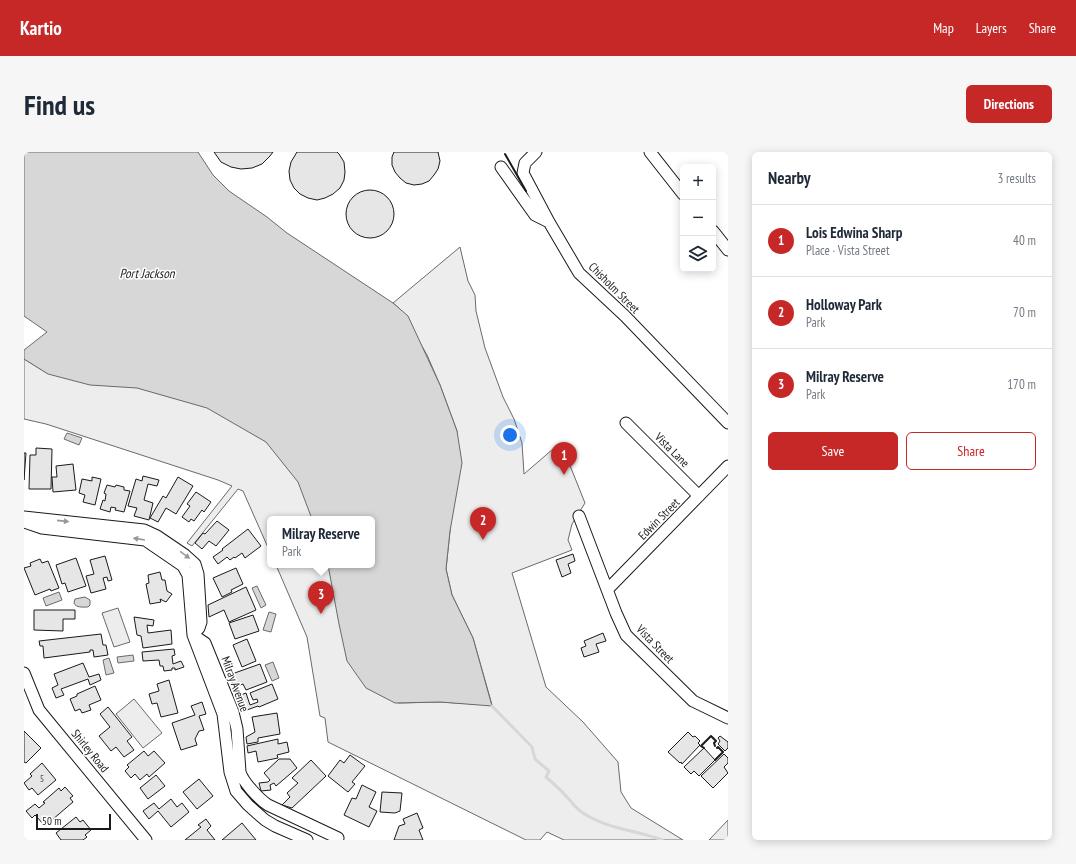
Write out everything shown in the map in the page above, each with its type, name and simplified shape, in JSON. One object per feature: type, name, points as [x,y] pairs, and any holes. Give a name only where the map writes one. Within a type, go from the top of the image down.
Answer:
[{"type":"street","name":"Chisholm Street","points":[[536,152],[525,163],[523,173],[549,222],[579,273],[625,316],[728,422]]},
{"type":"street","points":[[652,153],[680,190]]},
{"type":"street","points":[[501,167],[535,215],[549,222]]},
{"type":"street","points":[[716,235],[728,250]]},
{"type":"street","name":"Vista Lane","points":[[626,423],[699,496]]},
{"type":"street","name":"Edwin Street","points":[[608,589],[728,466]]},
{"type":"street","name":"Vista Street","points":[[579,516],[616,613],[626,635],[693,701],[728,718]]},
{"type":"street","points":[[24,517],[144,530],[157,536],[185,555],[194,562],[198,574],[201,622],[199,628],[193,635]]},
{"type":"street","name":"Milray Avenue","points":[[24,522],[37,527],[142,539],[181,564],[186,570],[193,635],[223,714],[230,772],[238,793],[248,805],[269,822],[307,840]]},
{"type":"street","name":"Milray Avenue","points":[[193,635],[205,643],[233,712],[237,729],[240,772],[243,778],[261,800],[268,805],[338,838]]},
{"type":"street","name":"Shirley Road","points":[[24,674],[39,710],[146,840]]},
{"type":"shaded area","points":[[460,247],[468,281],[475,295],[476,311],[485,348],[503,397],[514,419],[522,443],[524,474],[560,443],[585,503],[572,524],[568,540],[572,550],[512,573],[546,687],[583,722],[618,762],[621,792],[631,808],[683,840],[564,840],[547,832],[540,840],[526,840],[328,742],[325,718],[320,716],[307,637],[277,568],[337,568],[398,703],[440,702],[492,705],[473,638],[452,595],[446,569],[457,431],[427,355],[401,310],[393,303]]},
{"type":"shaded area","points":[[24,359],[47,373],[128,385],[247,418],[314,495],[316,516],[267,516],[267,545],[243,491],[238,489],[192,546],[187,543],[232,486],[218,480],[46,424],[24,419]]},
{"type":"shaded area","points":[[118,608],[130,642],[114,647],[102,613]]},
{"type":"shaded area","points":[[134,699],[162,733],[143,748],[116,714]]},
{"type":"shaded area","points":[[728,820],[728,840],[709,840]]},
{"type":"water","name":"Port Jackson","points":[[24,152],[198,152],[213,175],[229,191],[267,217],[287,233],[393,303],[408,316],[440,385],[457,431],[462,463],[450,531],[446,569],[452,595],[473,638],[492,706],[440,702],[395,703],[366,688],[347,661],[329,568],[375,568],[375,516],[311,516],[298,482],[266,442],[207,408],[137,388],[90,385],[48,374],[24,359],[24,350],[47,332],[24,316]]},
{"type":"water","points":[[67,433],[82,438],[79,445],[64,439]]},
{"type":"water","points":[[257,586],[266,605],[261,608],[252,588]]},
{"type":"water","points":[[59,592],[62,600],[46,606],[43,598]]},
{"type":"water","points":[[85,597],[90,600],[90,605],[88,607],[80,607],[75,605],[75,599]]},
{"type":"water","points":[[269,612],[276,614],[271,632],[263,630]]},
{"type":"water","points":[[133,655],[134,661],[118,663],[117,657]]},
{"type":"water","points":[[109,658],[114,673],[106,675],[103,660]]},
{"type":"water","points":[[273,662],[279,678],[272,681],[265,665]]},
{"type":"building","points":[[214,152],[273,152],[262,164],[252,168],[241,169],[231,167],[221,162]]},
{"type":"building","points":[[297,152],[337,152],[344,162],[345,172],[344,180],[340,188],[333,194],[317,200],[300,194],[294,188],[290,180],[289,171],[291,162]]},
{"type":"building","points":[[394,152],[438,152],[440,161],[438,169],[429,181],[414,185],[406,183],[395,172],[392,165],[392,157]]},
{"type":"building","points":[[370,190],[379,192],[387,197],[392,205],[394,214],[392,223],[387,231],[379,236],[370,238],[361,236],[353,231],[348,223],[346,214],[348,205],[353,197],[361,192]]},
{"type":"building","points":[[36,448],[52,449],[51,489],[29,489],[30,455],[36,455]]},
{"type":"building","points":[[24,453],[26,453],[24,480]]},
{"type":"building","points":[[73,464],[76,490],[53,492],[52,477],[57,477],[56,466]]},
{"type":"building","points":[[143,476],[159,480],[157,486],[148,484],[144,500],[153,503],[149,520],[134,516],[137,508],[128,506],[136,479],[142,481]]},
{"type":"building","points":[[92,477],[101,479],[95,505],[83,502],[85,495],[79,493],[82,479],[92,481]]},
{"type":"building","points":[[178,477],[193,486],[176,514],[166,508],[158,522],[150,518],[163,496],[166,498]]},
{"type":"building","points":[[107,485],[124,487],[124,490],[130,491],[124,512],[115,510],[116,508],[111,507],[110,512],[100,509],[103,500],[105,501],[106,494],[104,493]]},
{"type":"building","points":[[196,492],[211,502],[204,512],[202,510],[194,521],[191,519],[189,522],[182,517],[190,506],[187,504]]},
{"type":"building","points":[[217,521],[229,530],[216,546],[209,541],[202,549],[195,543],[203,533],[205,534]]},
{"type":"building","points":[[248,529],[261,546],[245,558],[242,553],[230,560],[227,557],[218,564],[213,557]]},
{"type":"building","points":[[573,554],[575,561],[568,564],[571,573],[562,577],[556,560]]},
{"type":"building","points":[[105,556],[112,580],[108,581],[107,577],[103,578],[106,589],[91,593],[86,576],[94,574],[90,560]]},
{"type":"building","points":[[76,558],[86,586],[68,592],[65,583],[62,584],[56,565]]},
{"type":"building","points":[[40,559],[42,563],[48,561],[59,588],[51,591],[50,589],[35,595],[24,568],[31,566],[30,563]]},
{"type":"building","points":[[236,568],[243,584],[231,590],[232,592],[222,597],[213,578]]},
{"type":"building","points":[[160,572],[162,580],[165,580],[167,591],[172,594],[166,602],[160,599],[161,602],[150,604],[146,584],[149,583],[148,575]]},
{"type":"building","points":[[246,587],[256,610],[229,622],[224,610],[209,617],[208,605]]},
{"type":"building","points":[[34,610],[75,610],[75,619],[63,619],[63,631],[34,630]]},
{"type":"building","points":[[253,615],[259,631],[235,639],[229,623]]},
{"type":"building","points":[[134,617],[154,620],[153,626],[147,625],[148,633],[171,630],[172,644],[143,648],[141,636],[137,635]]},
{"type":"building","points":[[603,633],[606,641],[596,644],[599,652],[584,657],[581,648],[586,646],[584,641]]},
{"type":"building","points":[[101,634],[103,645],[106,645],[108,655],[94,657],[93,650],[90,650],[90,652],[44,658],[43,646],[40,646],[39,641]]},
{"type":"building","points":[[247,639],[256,661],[242,667],[233,645]]},
{"type":"building","points":[[174,649],[175,655],[172,656],[173,664],[181,661],[184,667],[175,670],[175,668],[172,668],[172,670],[164,671],[163,666],[160,666],[159,660],[143,661],[142,652]]},
{"type":"building","points":[[83,663],[89,677],[99,674],[101,680],[90,685],[88,679],[61,689],[64,695],[56,698],[52,688],[58,685],[54,674]]},
{"type":"building","points":[[260,664],[267,682],[246,690],[243,684],[234,687],[229,675]]},
{"type":"building","points":[[169,680],[178,713],[161,717],[157,703],[152,704],[149,694],[159,691],[157,684]]},
{"type":"building","points":[[272,684],[278,699],[259,707],[258,706],[244,711],[238,696],[246,693],[250,705],[258,702],[257,699],[253,700],[250,693]]},
{"type":"building","points":[[95,686],[101,700],[89,705],[91,710],[82,713],[80,709],[75,711],[70,699],[77,696],[77,694]]},
{"type":"building","points":[[202,702],[206,714],[199,716],[204,730],[199,731],[195,739],[197,745],[181,750],[172,723],[195,715],[191,706]]},
{"type":"building","points":[[108,707],[132,737],[127,741],[134,750],[124,757],[116,747],[111,751],[99,736],[110,727],[100,714]]},
{"type":"building","points":[[277,713],[280,734],[258,738],[258,742],[247,744],[246,737],[255,732],[252,717]]},
{"type":"building","points":[[24,731],[41,748],[26,763],[24,762]]},
{"type":"building","points":[[688,732],[700,741],[698,743],[700,745],[682,764],[668,752]]},
{"type":"building","points":[[720,736],[728,742],[728,748],[725,751],[718,744],[720,741],[718,738]]},
{"type":"building","points":[[278,739],[278,744],[287,742],[289,752],[277,755],[278,758],[258,762],[256,751],[248,753],[247,746]]},
{"type":"building","points":[[704,748],[715,760],[699,776],[694,771],[691,774],[684,767]]},
{"type":"building","points":[[144,751],[148,756],[154,751],[165,763],[149,777],[147,774],[140,780],[135,774],[131,778],[125,771],[129,767],[127,765]]},
{"type":"building","points":[[724,754],[728,758],[728,763],[724,767],[728,773],[713,788],[701,776]]},
{"type":"building","points":[[350,755],[365,766],[352,782],[355,784],[348,792],[328,776],[340,760],[344,763]]},
{"type":"building","points":[[279,759],[290,759],[297,768],[276,786],[274,783],[270,785],[271,790],[261,791],[259,783],[268,782],[270,780],[264,773]]},
{"type":"building","points":[[311,760],[326,776],[292,808],[282,805],[290,797],[287,793],[298,783],[292,778]]},
{"type":"building","points":[[42,763],[56,780],[38,795],[32,788],[29,790],[24,783],[32,776],[30,774]]},
{"type":"building","points":[[156,775],[165,786],[148,799],[140,788]]},
{"type":"building","points":[[199,779],[213,796],[197,809],[183,792]]},
{"type":"building","points":[[362,785],[376,792],[369,807],[377,811],[369,827],[344,815],[352,798],[356,799]]},
{"type":"building","points":[[65,787],[73,796],[70,798],[73,802],[45,826],[35,815],[32,818],[26,811],[35,804],[39,808],[45,803],[43,802],[59,788],[61,791]]},
{"type":"building","points":[[382,792],[402,793],[400,811],[395,813],[380,812]]},
{"type":"building","points":[[171,799],[177,807],[182,803],[189,812],[171,827],[158,811],[149,819],[143,811],[154,803],[159,809]]},
{"type":"building","points":[[417,813],[423,828],[419,830],[423,840],[394,840],[399,826],[405,824],[403,819]]},
{"type":"building","points":[[76,817],[80,822],[83,820],[91,830],[85,835],[87,837],[83,840],[61,840],[56,833]]},
{"type":"building","points":[[206,819],[211,826],[207,830],[215,840],[185,840],[201,827],[198,825]]},
{"type":"building","points":[[242,823],[256,840],[222,840]]},
{"type":"waterway","points":[[492,706],[532,747],[535,759],[549,771],[546,777],[581,811],[602,823],[662,840]]},
{"type":"wall","points":[[505,154],[526,191]]},
{"type":"wall","points":[[704,748],[701,746],[711,736],[716,741],[714,743],[715,746]]},
{"type":"wall","points":[[715,760],[723,752],[718,747],[717,748]]},
{"type":"place","name":"Lois Edwina Sharp","points":[[564,475]]},
{"type":"place","name":"Holloway Park","points":[[483,540]]},
{"type":"place","name":"Milray Reserve","points":[[321,614]]}]
